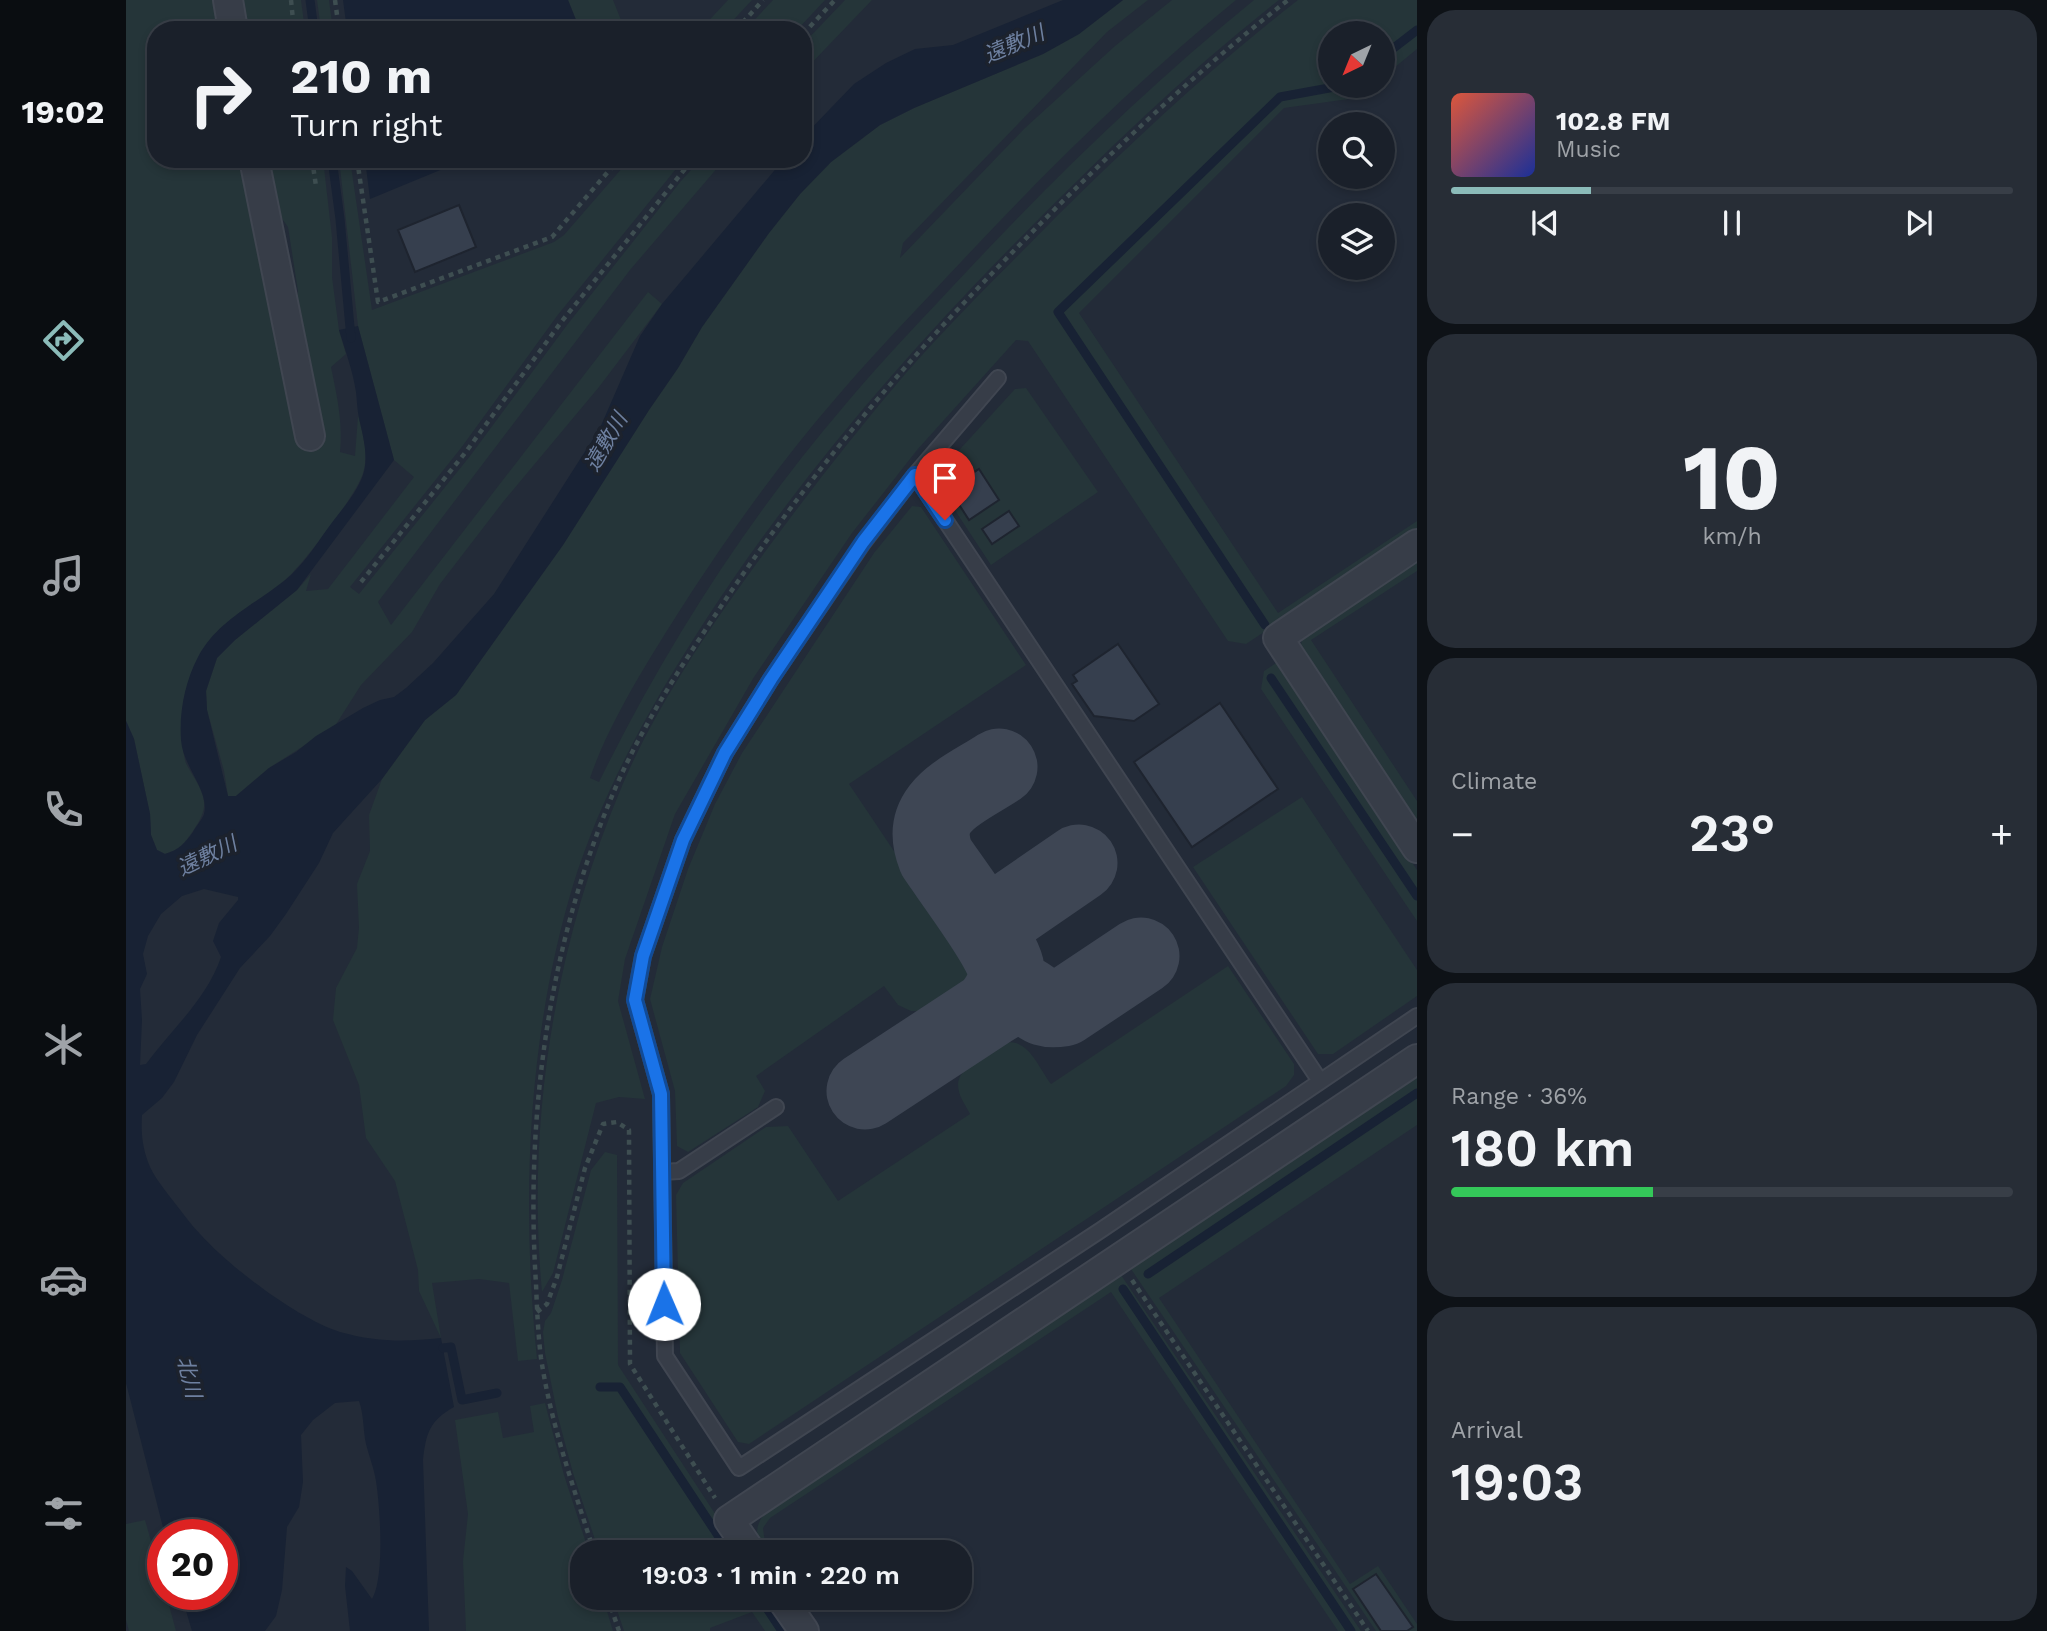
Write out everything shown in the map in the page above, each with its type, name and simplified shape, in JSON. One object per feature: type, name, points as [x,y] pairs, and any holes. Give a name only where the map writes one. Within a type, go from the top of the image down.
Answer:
[{"type":"street","points":[[228,0],[232,21]]},
{"type":"street","points":[[256,168],[310,436]]},
{"type":"street","points":[[1417,544],[1278,638],[1417,848]]},
{"type":"street","points":[[743,1540],[729,1520],[1417,1059]]},
{"type":"street","points":[[789,1610],[804,1631]]},
{"type":"lane","points":[[999,378],[915,475],[863,542],[725,753],[683,840],[643,956],[635,1000],[661,1094],[665,1356],[739,1468],[1101,1230],[1417,1016]]},
{"type":"lane","points":[[915,475],[1321,1082]]},
{"type":"lane","points":[[663,1172],[679,1171],[776,1107]]},
{"type":"path","points":[[291,0],[293,21]]},
{"type":"path","points":[[335,0],[338,21]]},
{"type":"path","points":[[744,21],[763,0]]},
{"type":"path","points":[[812,24],[835,0]]},
{"type":"path","points":[[313,168],[316,186]]},
{"type":"path","points":[[358,168],[378,302],[552,237],[611,168]]},
{"type":"path","points":[[361,582],[465,453],[562,321],[686,168]]},
{"type":"path","points":[[537,1312],[547,1304],[557,1277],[589,1157],[603,1124],[617,1122],[629,1130],[630,1364],[729,1520]]},
{"type":"path","points":[[1118,1260],[1368,1631]]},
{"type":"path","points":[[612,1610],[619,1631]]},
{"type":"shaded area","points":[[126,0],[223,0],[226,21],[147,21],[147,168],[251,168],[292,327],[298,291],[288,227],[273,206],[262,168],[324,168],[332,237],[332,277],[339,330],[346,354],[331,367],[340,420],[340,452],[355,456],[358,416],[365,466],[359,483],[341,512],[293,572],[227,623],[216,633],[199,657],[185,694],[181,734],[186,762],[201,790],[204,809],[198,823],[184,842],[165,854],[157,850],[151,835],[150,814],[134,739],[126,721]]},
{"type":"shaded area","points":[[234,0],[301,0],[304,21],[237,21]]},
{"type":"shaded area","points":[[317,0],[329,0],[332,21],[320,21]]},
{"type":"shaded area","points":[[568,0],[613,0],[621,21],[576,21]]},
{"type":"shaded area","points":[[728,0],[752,0],[732,21],[708,21]]},
{"type":"shaded area","points":[[773,0],[825,0],[805,21],[753,21]]},
{"type":"shaded area","points":[[845,0],[872,0],[812,63],[812,35]]},
{"type":"shaded area","points":[[1123,0],[1148,0],[1107,32],[903,243],[900,258],[1025,128],[1115,46],[1172,0],[1236,0],[1164,62],[1060,159],[898,329],[816,421],[742,518],[677,614],[622,707],[590,778],[599,782],[680,634],[741,540],[808,450],[874,371],[1037,198],[1143,96],[1254,0],[1279,0],[1211,56],[1114,145],[935,327],[814,469],[740,569],[685,652],[631,747],[600,813],[574,882],[558,940],[537,1059],[532,1119],[529,1239],[537,1359],[518,1361],[509,1283],[479,1279],[432,1283],[441,1338],[419,1291],[418,1270],[395,1181],[366,1138],[359,1085],[333,1020],[336,988],[357,948],[357,884],[370,851],[369,815],[382,779],[425,720],[456,695],[563,545],[702,327],[800,194],[831,162],[880,125],[1043,54],[1079,34]]},
{"type":"shaded area","points":[[1298,0],[1417,0],[1417,49],[1395,67],[1395,21],[1318,21],[1318,98],[1356,98],[1284,108],[1079,313],[1278,613],[1417,521],[1417,531],[1246,644],[1228,641],[1028,341],[1016,340],[917,450],[852,533],[754,677],[675,814],[625,959],[618,1001],[645,1099],[619,1097],[596,1103],[553,1273],[542,1292],[538,1163],[551,1034],[563,970],[599,846],[622,786],[652,724],[729,602],[786,523],[853,437],[924,353],[1000,273],[1116,159],[1266,25]]},
{"type":"shaded area","points":[[340,168],[351,168],[372,310],[554,242],[564,235],[622,168],[677,168],[557,316],[461,448],[350,587],[359,594],[470,456],[567,325],[681,181],[693,168],[717,168],[630,270],[378,602],[391,625],[648,292],[662,304],[599,387],[503,502],[440,584],[412,632],[361,685],[335,726],[269,768],[236,796],[228,796],[207,710],[206,691],[217,658],[297,590],[311,574],[306,591],[328,589],[414,477],[394,460],[358,326]]},
{"type":"shaded area","points":[[1026,388],[1098,492],[991,565],[937,483],[940,471],[1015,389]]},
{"type":"shaded area","points":[[912,506],[921,507],[1026,665],[849,784],[967,960],[969,976],[961,988],[925,1011],[911,1011],[898,1005],[884,986],[756,1076],[765,1091],[758,1107],[688,1152],[677,1146],[675,1091],[650,999],[662,947],[688,869],[715,804],[742,753],[874,553]]},
{"type":"shaded area","points":[[1417,559],[1417,571],[1311,640],[1417,801],[1417,825],[1300,649],[1303,635]]},
{"type":"shaded area","points":[[1279,661],[1417,870],[1417,921],[1261,689],[1264,671]]},
{"type":"shaded area","points":[[1302,797],[1417,970],[1417,996],[1333,1054],[1318,1054],[1193,867]]},
{"type":"shaded area","points":[[1228,966],[1294,1064],[1294,1075],[1286,1086],[749,1444],[738,1442],[680,1353],[676,1195],[683,1183],[766,1127],[788,1126],[838,1201],[970,1114],[962,1100],[958,1084],[965,1069],[981,1054],[999,1044],[1016,1043],[1027,1050],[1051,1084]]},
{"type":"shaded area","points":[[1417,1075],[1417,1125],[1159,1298],[1350,1584],[1378,1566],[1417,1624],[1417,1631],[1376,1631],[1131,1269]]},
{"type":"shaded area","points":[[605,1152],[617,1155],[618,1365],[732,1540],[595,1540],[558,1417],[543,1332],[562,1280],[591,1170]]},
{"type":"shaded area","points":[[1121,1275],[1361,1631],[1338,1631],[1111,1292],[770,1518],[763,1528],[765,1540],[759,1540],[757,1533],[764,1514]]},
{"type":"shaded area","points":[[545,1403],[585,1540],[570,1540],[570,1610],[607,1610],[613,1631],[466,1631],[463,1561],[468,1514],[455,1420],[498,1412],[503,1438],[534,1432],[530,1406]]},
{"type":"shaded area","points":[[145,1520],[147,1610],[170,1610],[176,1631],[129,1631],[126,1620],[126,1524]]},
{"type":"shaded area","points":[[617,1610],[778,1610],[792,1631],[765,1631],[752,1612],[710,1628],[710,1631],[624,1631]]},
{"type":"water","points":[[343,0],[568,0],[576,21],[346,21]]},
{"type":"water","points":[[1063,0],[1123,0],[1079,34],[1043,54],[880,125],[831,162],[800,194],[702,327],[563,545],[456,695],[425,720],[382,779],[333,833],[319,863],[286,914],[240,968],[197,1035],[174,1082],[162,1098],[142,1115],[143,1144],[153,1172],[190,1223],[214,1248],[247,1277],[285,1304],[340,1332],[378,1339],[441,1338],[454,1407],[430,1429],[423,1460],[429,1631],[350,1631],[345,1586],[346,1567],[352,1571],[372,1599],[379,1575],[380,1559],[376,1481],[359,1401],[335,1403],[313,1420],[301,1435],[303,1482],[299,1507],[287,1527],[282,1590],[276,1616],[265,1631],[192,1631],[186,1610],[238,1610],[238,1519],[161,1519],[126,1383],[126,721],[134,739],[150,814],[151,835],[157,850],[165,854],[184,843],[204,814],[203,797],[186,760],[181,740],[184,697],[198,657],[215,633],[226,623],[297,569],[352,496],[363,475],[364,439],[351,368],[339,330],[358,326],[394,460],[297,590],[217,658],[206,691],[207,710],[228,796],[236,796],[269,768],[316,736],[363,708],[394,697],[406,688],[433,663],[494,594],[600,428],[640,336],[662,304],[776,168],[812,168],[812,128],[854,84],[886,63],[915,49],[953,45]],"holes":[[[204,889],[238,897],[219,923],[213,941],[221,957],[207,987],[146,1064],[140,1065],[140,989],[147,974],[143,954],[148,936],[161,914],[182,896]]]},
{"type":"water","points":[[366,168],[445,168],[370,199]]},
{"type":"building","points":[[459,205],[476,247],[415,272],[398,230]]},
{"type":"building","points":[[979,469],[999,500],[969,520],[949,489]]},
{"type":"building","points":[[1009,511],[1019,526],[992,544],[982,529]]},
{"type":"building","points":[[1118,644],[1159,704],[1134,721],[1094,716],[1072,684],[1077,681],[1073,675]]},
{"type":"building","points":[[1220,703],[1278,789],[1192,847],[1134,762]]},
{"type":"building","points":[[1376,1574],[1413,1627],[1407,1631],[1381,1631],[1353,1589]]},
{"type":"waterway","points":[[310,0],[313,21]]},
{"type":"waterway","points":[[1395,47],[1417,30]]},
{"type":"waterway","points":[[1265,625],[1058,312],[1280,97],[1318,90]]},
{"type":"waterway","points":[[333,168],[351,338]]},
{"type":"waterway","points":[[1271,678],[1417,896]]},
{"type":"waterway","points":[[1148,1274],[1417,1093]]},
{"type":"waterway","points":[[1123,1289],[1351,1631]]},
{"type":"waterway","points":[[443,1348],[451,1347],[462,1400],[497,1393]]},
{"type":"waterway","points":[[600,1387],[620,1387],[721,1540]]},
{"type":"waterway","points":[[768,1610],[782,1631]]},
{"type":"taxiway","points":[[865,1091],[990,1009],[1002,991],[1006,975],[1003,960],[987,931],[936,857],[931,839],[932,825],[946,802],[999,767]]},
{"type":"taxiway","points":[[996,946],[993,935],[999,918],[1079,863]]},
{"type":"taxiway","points":[[990,1009],[1016,993],[1022,993],[1049,1009],[1063,1008],[1141,956]]},
{"type":"route","points":[[664,1304],[661,1094],[635,1000],[643,956],[683,840],[725,753],[771,679],[863,542],[915,475],[945,520]]},
{"type":"water label","name":"遠敷川","points":[[1014,44]]},
{"type":"water label","name":"遠敷川","points":[[606,442]]},
{"type":"water label","name":"遠敷川","points":[[207,856]]},
{"type":"water label","name":"北川","points":[[189,1377]]}]
